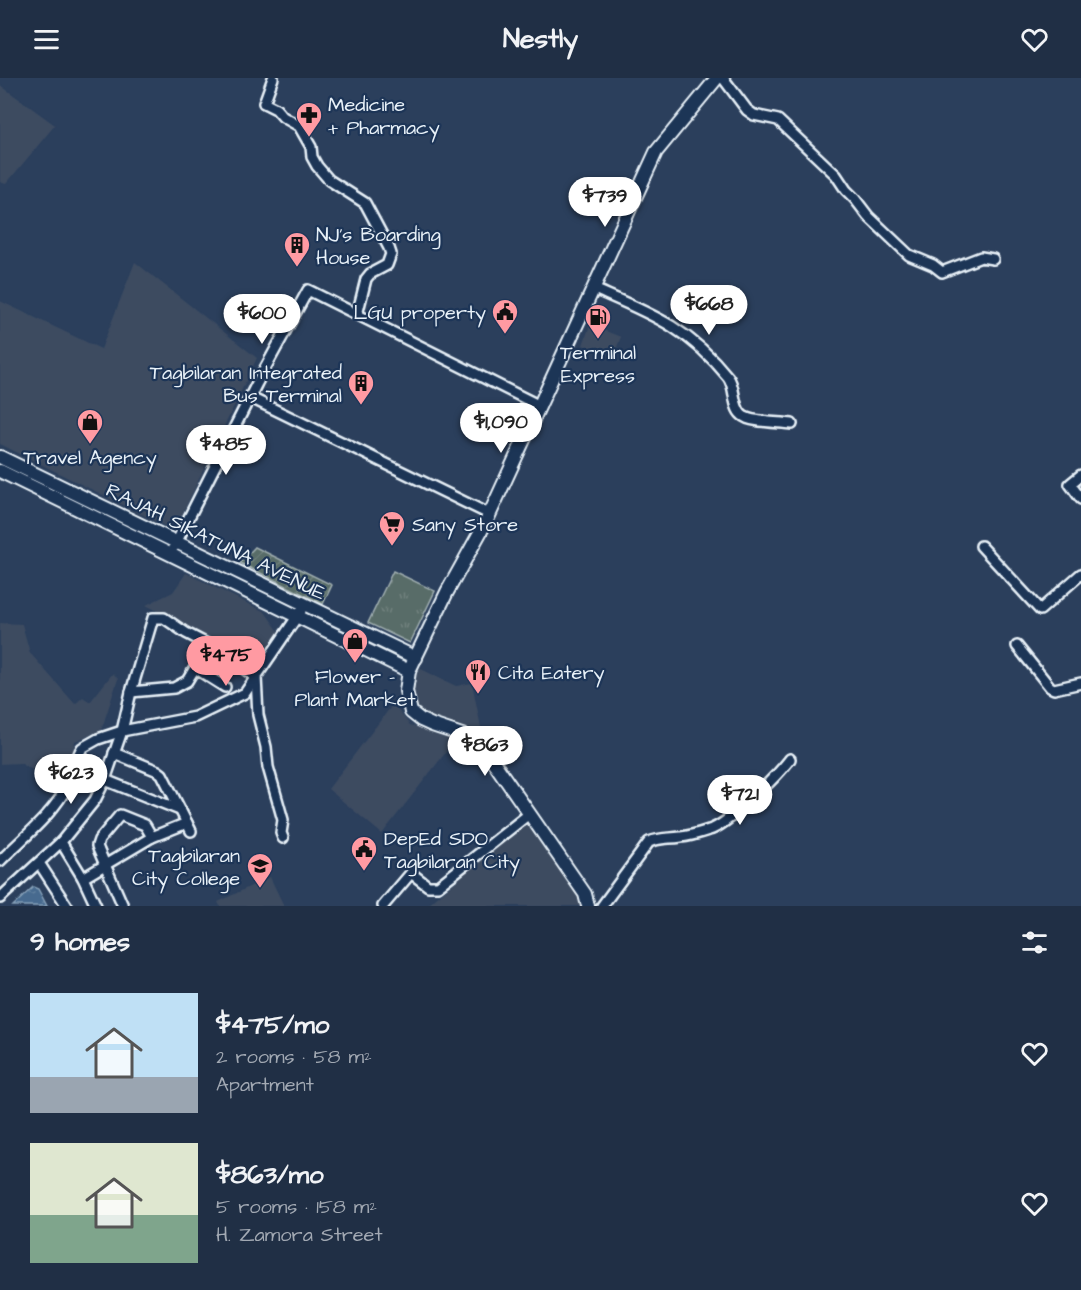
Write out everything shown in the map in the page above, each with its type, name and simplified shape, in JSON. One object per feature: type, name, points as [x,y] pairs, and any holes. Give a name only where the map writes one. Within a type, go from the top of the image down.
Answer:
[{"type":"main road","points":[[588,906],[585,894],[488,754],[471,738],[432,725],[411,712],[406,691],[409,671],[447,592],[489,514],[656,152],[717,78]]},
{"type":"main road","name":"RAJAH SIKATUNA AVENUE","points":[[0,457],[416,658]]},
{"type":"main road","points":[[0,471],[409,671]]},
{"type":"main road","points":[[187,563],[194,550]]},
{"type":"street","points":[[273,78],[264,103],[299,126],[311,147],[312,157],[317,166],[329,180],[365,203],[389,248],[391,254],[387,265],[370,274],[366,279],[357,315]]},
{"type":"street","points":[[723,78],[747,110],[754,115],[778,120],[836,176],[868,216],[909,255],[933,265],[942,272],[981,257],[993,259]]},
{"type":"street","points":[[594,289],[679,329],[695,342],[730,379],[738,410],[742,416],[792,424]]},
{"type":"street","points":[[170,555],[308,290],[540,406]]},
{"type":"street","points":[[251,398],[489,514]]},
{"type":"street","points":[[1081,475],[1070,484],[1081,499]]},
{"type":"street","points":[[981,546],[1040,610],[1081,574]]},
{"type":"street","points":[[0,861],[62,795],[82,748],[98,739],[122,732],[195,717],[245,693],[304,605]]},
{"type":"street","points":[[0,898],[61,842],[95,800],[105,780],[122,732],[131,692],[153,618],[164,618],[256,677]]},
{"type":"street","points":[[131,692],[174,688],[187,681],[209,645]]},
{"type":"street","points":[[1017,646],[1050,687],[1054,689],[1081,682]]},
{"type":"street","points":[[195,668],[225,687]]},
{"type":"street","points":[[256,677],[258,715],[266,747],[268,767],[283,820],[283,838]]},
{"type":"street","points":[[83,878],[152,837],[189,827],[162,774],[114,753]]},
{"type":"street","points":[[603,906],[649,842],[661,837],[680,838],[712,830],[781,772],[790,759]]},
{"type":"street","points":[[105,780],[180,810]]},
{"type":"street","points":[[383,906],[411,873],[429,886],[438,886],[529,814]]},
{"type":"street","points":[[123,906],[107,864],[97,846],[120,816],[145,825],[152,837]]},
{"type":"street","points":[[61,842],[83,878],[96,906]]},
{"type":"street","points":[[39,863],[67,906]]},
{"type":"shaded area","points":[[0,85],[55,125],[6,184],[0,182]]},
{"type":"shaded area","points":[[135,262],[257,358],[177,525],[167,527],[0,444],[0,301],[101,349]]},
{"type":"shaded area","points":[[590,325],[621,337],[613,357],[583,345]]},
{"type":"shaded area","points":[[186,573],[265,612],[280,633],[258,664],[146,605],[173,592]]},
{"type":"shaded area","points":[[0,623],[22,624],[30,653],[75,704],[83,697],[90,702],[113,673],[118,679],[101,731],[75,741],[71,772],[63,787],[20,763],[0,764]]},
{"type":"shaded area","points":[[419,668],[456,686],[472,683],[482,732],[461,729],[431,720],[417,708],[411,696],[412,685]]},
{"type":"shaded area","points":[[393,704],[410,725],[457,738],[382,834],[328,789]]},
{"type":"shaded area","points":[[526,821],[579,895],[581,906],[427,906]]},
{"type":"shaded area","name":"Tagbilaran City College","points":[[270,877],[284,906],[220,906],[218,902]]},
{"type":"green space","points":[[255,547],[332,585],[323,604],[240,563]]},
{"type":"green space","points":[[393,571],[435,591],[410,643],[368,623]]},
{"type":"water","points":[[33,887],[38,889],[47,906],[13,906]]},
{"type":"place","name":"Medicine + Pharmacy","points":[[309,138]]},
{"type":"place","name":"NJ's Boarding House","points":[[297,268]]},
{"type":"place","name":"LGU property","points":[[505,335]]},
{"type":"place","name":"Terminal Express","points":[[598,340]]},
{"type":"place","name":"Tagbilaran Integrated Bus Terminal","points":[[361,406]]},
{"type":"place","name":"Travel Agency","points":[[90,445]]},
{"type":"place","name":"Sany Store","points":[[392,547]]},
{"type":"place","name":"Flower - Plant Market","points":[[355,664]]},
{"type":"place","name":"Cita Eatery","points":[[478,695]]},
{"type":"place","name":"DepEd SDO Tagbilaran City","points":[[364,872]]},
{"type":"place","name":"Tagbilaran City College","points":[[260,889]]}]
